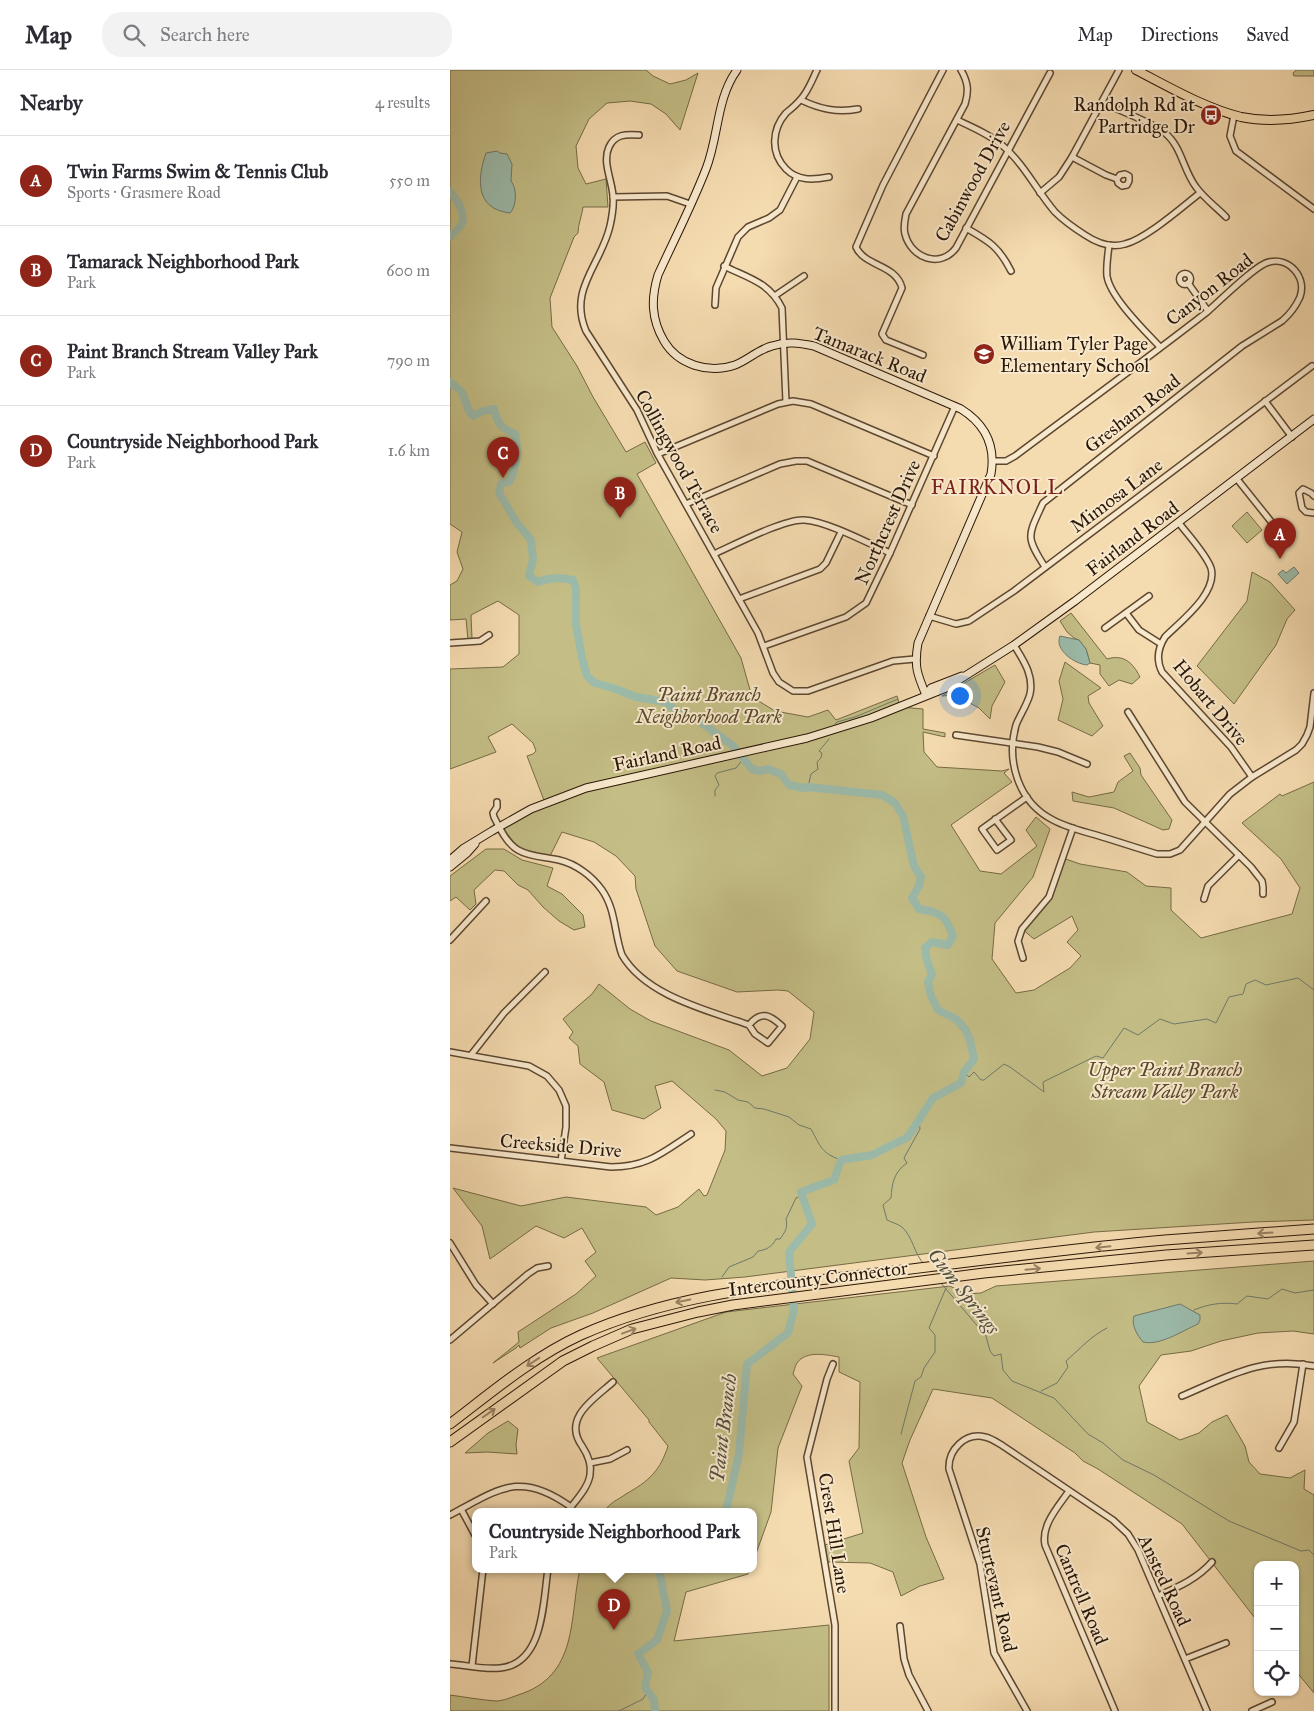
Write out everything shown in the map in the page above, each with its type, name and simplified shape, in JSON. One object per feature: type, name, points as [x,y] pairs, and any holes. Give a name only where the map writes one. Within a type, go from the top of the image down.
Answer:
[{"type":"highway","name":"Intercounty Connector","points":[[450,1424],[523,1368],[547,1353],[581,1335],[654,1308],[731,1291],[983,1260],[1165,1240],[1314,1229]]},
{"type":"highway","name":"Intercounty Connector","points":[[450,1442],[563,1361],[632,1329],[698,1312],[733,1305],[984,1273],[1166,1255],[1314,1245]]},
{"type":"main road","name":"Tamarack Road","points":[[737,70],[725,90],[720,106],[712,152],[706,170],[658,275],[654,290],[653,311],[656,323],[666,344],[674,353],[692,365],[704,368],[735,365],[770,346],[783,343],[799,343],[814,346],[955,406],[972,416],[983,427],[990,441],[993,462],[992,474],[918,643],[915,659],[918,676],[926,695]]},
{"type":"main road","points":[[1136,70],[1207,105],[1234,114],[1257,119],[1285,120],[1314,115]]},
{"type":"main road","name":"Fairland Road","points":[[450,860],[464,848],[531,809],[586,788],[831,732],[946,688],[1014,645],[1179,523],[1314,419]]},
{"type":"main road","name":"Fairland Road","points":[[450,867],[468,853],[479,840]]},
{"type":"street","points":[[817,70],[801,100],[785,114],[778,124],[774,144],[777,156],[792,175],[815,180],[828,177]]},
{"type":"street","points":[[923,355],[886,340],[882,334],[902,288],[900,281],[886,269],[862,255],[856,247],[883,185],[943,70]]},
{"type":"street","name":"Cabinwood Drive","points":[[961,70],[968,84],[968,94],[957,120],[906,214],[904,227],[905,236],[910,245],[920,254],[933,259],[940,259],[951,254],[1050,73]]},
{"type":"street","points":[[1040,193],[1059,177],[1072,157],[1119,70]]},
{"type":"street","points":[[801,100],[827,110],[849,111],[858,109]]},
{"type":"street","points":[[1102,102],[1164,133],[1173,141],[1190,177],[1200,193],[1226,217]]},
{"type":"street","points":[[1234,114],[1230,136],[1236,151],[1314,209]]},
{"type":"street","points":[[957,120],[988,136],[1007,150],[1021,165],[1056,212],[1070,226],[1092,240],[1110,245],[1126,244],[1140,238],[1200,193]]},
{"type":"street","name":"Collingwood Terrace","points":[[639,135],[625,134],[620,136],[613,141],[608,149],[607,161],[614,197],[609,229],[583,289],[580,311],[586,331],[637,410],[658,454],[764,646],[773,673],[779,682],[793,691],[808,691],[893,661],[915,659]]},
{"type":"street","points":[[1072,157],[1106,175],[1118,179]]},
{"type":"street","points":[[715,305],[716,288],[738,237],[754,224],[769,218],[780,210],[796,177]]},
{"type":"street","points":[[614,197],[667,196],[690,204]]},
{"type":"street","points":[[966,228],[996,247],[1011,271]]},
{"type":"street","points":[[1110,245],[1107,268],[1109,285],[1120,301],[1160,347]]},
{"type":"street","name":"Canyon Road","points":[[993,462],[1006,461],[1015,456],[1208,311],[1257,268],[1268,262],[1281,262],[1290,265],[1296,271],[1300,277],[1301,285],[1300,295],[1296,304]]},
{"type":"street","points":[[724,266],[768,288],[776,295],[782,308],[786,402]]},
{"type":"street","points":[[776,295],[804,276]]},
{"type":"street","points":[[1188,283],[1208,311]]},
{"type":"street","name":"Gresham Road","points":[[1045,567],[1032,547],[1030,535],[1043,503],[1242,346],[1282,321],[1296,304]]},
{"type":"street","name":"Mimosa Lane","points":[[929,616],[956,624],[969,620],[1014,591],[1312,366]]},
{"type":"street","points":[[658,454],[767,408],[786,402],[800,401],[934,456]]},
{"type":"street","points":[[1265,401],[1292,437]]},
{"type":"street","name":"Northcrest Drive","points":[[764,646],[846,617],[858,610],[870,596],[955,406]]},
{"type":"street","points":[[686,504],[780,464],[796,460],[818,465],[912,505]]},
{"type":"street","points":[[1237,479],[1285,539]]},
{"type":"street","points":[[1314,496],[1303,489],[1299,493],[1302,508],[1306,512],[1314,513]]},
{"type":"street","points":[[714,554],[794,521],[813,521],[890,552]]},
{"type":"street","name":"Hobart Drive","points":[[1179,523],[1207,560],[1212,576],[1211,584],[1205,596],[1165,637],[1161,644],[1158,659],[1162,672],[1231,747],[1252,777]]},
{"type":"street","points":[[739,599],[820,569],[830,558],[841,532]]},
{"type":"street","points":[[1105,628],[1149,596]]},
{"type":"street","points":[[1126,613],[1139,630],[1161,644]]},
{"type":"street","points":[[450,643],[480,641],[489,635]]},
{"type":"street","points":[[1014,645],[1028,667],[1031,685],[1030,694],[1017,723],[1012,752],[1015,771],[1020,786],[1027,797],[1052,820],[1157,854],[1170,854],[1183,847],[1204,821],[1230,794],[1252,777],[1286,757],[1302,744],[1310,727],[1314,693]]},
{"type":"street","points":[[1128,712],[1185,802],[1239,855],[1262,881],[1263,894]]},
{"type":"street","points":[[956,735],[1058,752],[1087,764]]},
{"type":"street","points":[[995,819],[1010,840],[997,850],[982,829],[995,819],[1027,797]]},
{"type":"street","points":[[497,802],[497,807],[493,813],[508,841],[517,850],[560,860],[584,872],[597,883],[610,905],[622,955],[632,969],[651,985],[671,997],[749,1025],[755,1034],[768,1043],[782,1026],[766,1015],[754,1018],[749,1025]]},
{"type":"street","points":[[1023,958],[1018,942],[1022,929],[1049,897],[1073,828]]},
{"type":"street","points":[[1204,899],[1208,886],[1239,855]]},
{"type":"street","points":[[450,940],[486,901]]},
{"type":"street","points":[[470,1056],[504,1013],[545,972]]},
{"type":"street","points":[[450,1052],[529,1066],[538,1070],[554,1083],[563,1098],[567,1116],[561,1161]]},
{"type":"street","name":"Creekside Drive","points":[[450,1148],[624,1167],[653,1159],[691,1134]]},
{"type":"street","points":[[450,1243],[476,1285],[493,1304]]},
{"type":"street","points":[[450,1340],[536,1268],[548,1266]]},
{"type":"street","points":[[1182,1396],[1255,1366],[1270,1363],[1314,1366]]},
{"type":"street","name":"Crest Hill Lane","points":[[833,1364],[827,1379],[807,1457],[835,1625],[835,1711]]},
{"type":"street","points":[[1279,1448],[1294,1422],[1303,1364]]},
{"type":"street","points":[[571,1508],[585,1488],[590,1477],[590,1463],[575,1434],[576,1421],[584,1408],[613,1382]]},
{"type":"street","name":"Ansted Road","points":[[960,1442],[978,1436],[991,1439],[1113,1520],[1128,1534],[1138,1550],[1207,1711]]},
{"type":"street","name":"Sturtevant Road","points":[[960,1442],[951,1456],[949,1469],[980,1564],[994,1653],[1027,1711]]},
{"type":"street","points":[[590,1463],[610,1459],[627,1450]]},
{"type":"street","points":[[450,1515],[494,1491],[518,1486],[533,1487],[545,1491],[554,1495],[569,1508]]},
{"type":"street","name":"Cantrell Road","points":[[1069,1491],[1046,1526],[1043,1538],[1115,1711]]},
{"type":"street","points":[[461,1509],[472,1529]]},
{"type":"street","points":[[1158,1596],[1195,1578],[1212,1562]]},
{"type":"street","points":[[472,1666],[483,1573]]},
{"type":"street","points":[[450,1664],[502,1668],[524,1658],[537,1636],[547,1573]]},
{"type":"street","points":[[900,1626],[908,1675],[928,1711]]},
{"type":"street","points":[[1185,1659],[1226,1643]]},
{"type":"street","points":[[1252,1711],[1272,1702]]},
{"type":"green space","name":"Upper Paint Branch Stream Valley Park","points":[[450,70],[646,70],[653,76],[670,84],[686,80],[698,73],[680,130],[666,114],[651,104],[630,101],[607,103],[589,119],[576,146],[578,168],[586,184],[606,179],[608,207],[583,207],[578,233],[574,237],[550,298],[552,327],[577,366],[626,452],[645,442],[656,463],[637,474],[741,658],[752,697],[775,711],[808,717],[828,710],[836,720],[897,696],[900,707],[923,709],[923,729],[945,733],[945,737],[923,732],[924,752],[937,767],[1002,771],[1009,769],[1004,773],[1012,782],[951,825],[980,871],[1001,874],[1037,846],[1026,830],[1036,817],[1050,829],[1033,877],[995,923],[992,959],[1016,993],[1034,990],[1070,968],[1081,956],[1067,942],[1078,930],[1072,916],[1034,939],[1022,929],[1049,897],[1063,858],[1080,864],[1127,872],[1146,886],[1171,888],[1171,910],[1201,938],[1292,914],[1300,888],[1281,859],[1242,823],[1280,794],[1282,796],[1314,782],[1314,1220],[1094,1232],[745,1277],[705,1280],[671,1278],[593,1313],[551,1328],[520,1348],[519,1345],[493,1363],[519,1342],[518,1332],[576,1294],[596,1276],[585,1261],[596,1252],[582,1228],[564,1238],[536,1226],[490,1259],[482,1226],[453,1188],[521,1206],[566,1197],[646,1207],[656,1215],[678,1207],[699,1189],[704,1196],[707,1195],[725,1150],[726,1131],[716,1119],[672,1081],[655,1086],[661,1108],[644,1119],[612,1110],[604,1082],[580,1064],[578,1046],[569,1038],[573,1032],[563,1019],[592,994],[599,984],[630,1009],[651,1021],[729,1050],[762,1076],[787,1068],[810,1039],[814,1012],[788,991],[737,992],[677,971],[655,946],[636,889],[635,876],[616,856],[594,842],[562,832],[549,858],[517,850],[500,826],[545,803],[527,756],[536,751],[533,743],[512,724],[488,737],[496,752],[450,769],[450,669],[503,667],[519,654],[519,615],[498,601],[471,615],[472,639],[468,640],[466,619],[450,620],[450,585],[457,581],[463,569],[457,552],[462,532],[450,524]]},
{"type":"green space","points":[[1296,70],[1314,70],[1314,76],[1294,76],[1293,73]]},
{"type":"green space","points":[[1247,512],[1262,530],[1247,543],[1232,526]]},
{"type":"green space","points":[[1252,572],[1270,582],[1295,610],[1287,619],[1276,645],[1234,704],[1197,666],[1247,601]]},
{"type":"green space","points":[[1071,613],[1107,659],[1118,658],[1127,661],[1140,677],[1132,684],[1119,680],[1109,686],[1100,674],[1100,665],[1090,663],[1086,649],[1079,640],[1067,632],[1060,621]]},
{"type":"green space","points":[[1065,662],[1101,688],[1088,696],[1089,703],[1103,726],[1092,736],[1058,720],[1063,699],[1059,681]]},
{"type":"green space","points":[[995,665],[1005,682],[992,706],[990,719],[979,708],[955,695],[942,696]]},
{"type":"green space","points":[[1130,753],[1140,768],[1141,775],[1172,820],[1169,829],[1163,830],[1114,808],[1073,801],[1072,792],[1089,797],[1114,792],[1118,782],[1133,771],[1124,756]]},
{"type":"green space","points":[[486,849],[504,849],[522,860],[553,868],[547,886],[562,894],[583,915],[585,927],[574,930],[559,921],[528,890],[518,885],[504,871],[495,870],[474,890],[476,904],[470,910],[456,897],[450,901],[450,876]]},
{"type":"green space","points":[[1314,1261],[1314,1334],[1293,1331],[1258,1333],[1221,1341],[1191,1351],[1161,1355],[1139,1386],[1147,1422],[1180,1440],[1199,1433],[1212,1422],[1227,1415],[1245,1446],[1249,1462],[1260,1474],[1290,1478],[1305,1470],[1304,1489],[1314,1495],[1314,1693],[1299,1675],[1299,1561],[1254,1561],[1254,1617],[1182,1524],[1083,1461],[1075,1453],[992,1398],[933,1389],[910,1440],[902,1463],[926,1537],[944,1579],[920,1586],[901,1596],[893,1572],[870,1563],[828,1562],[825,1545],[863,1533],[849,1461],[859,1448],[860,1382],[839,1372],[839,1357],[811,1355],[806,1356],[797,1363],[793,1374],[802,1386],[778,1448],[771,1512],[757,1551],[757,1508],[607,1508],[641,1485],[653,1474],[665,1455],[668,1446],[649,1420],[597,1358],[726,1312],[950,1286],[965,1294],[981,1293],[996,1286]]},
{"type":"green space","points":[[508,1421],[518,1429],[517,1454],[465,1453],[488,1433]]},
{"type":"green space","points":[[579,1573],[748,1573],[686,1592],[674,1641],[829,1625],[829,1711],[450,1711],[450,1695],[490,1701],[502,1700],[538,1686],[552,1674],[562,1660],[568,1643]]},
{"type":"shaded area","points":[[497,151],[507,154],[512,164],[511,181],[515,197],[514,206],[510,213],[490,206],[485,199],[480,182],[486,153]]},
{"type":"shaded area","points":[[1294,567],[1299,573],[1287,584],[1278,574],[1283,570],[1286,573]]},
{"type":"shaded area","points":[[1060,636],[1079,640],[1086,649],[1090,663],[1087,665],[1082,664],[1067,655],[1060,646]]},
{"type":"shaded area","points":[[1180,1304],[1200,1315],[1198,1324],[1164,1340],[1150,1343],[1143,1342],[1135,1330],[1134,1316]]},
{"type":"waterway","name":"Paint Branch","points":[[450,192],[456,199],[463,217],[460,226],[450,237]]},
{"type":"waterway","name":"Paint Branch","points":[[450,382],[462,392],[469,411],[473,416],[483,411],[494,409],[501,425],[506,430],[515,434],[517,458],[510,481],[501,484],[499,493],[517,523],[531,540],[533,559],[529,576],[538,582],[555,578],[573,580],[576,589],[576,624],[587,676],[595,683],[636,697],[666,702],[678,713],[699,721],[732,745],[752,769],[761,771],[768,769],[781,774],[789,785],[882,795],[895,803],[903,816],[914,866],[921,877],[919,886],[912,898],[919,909],[932,912],[945,919],[953,936],[948,945],[932,942],[925,948],[932,974],[928,982],[931,996],[938,1010],[956,1019],[965,1029],[970,1040],[974,1059],[964,1072],[961,1083],[933,1098],[908,1137],[872,1155],[841,1160],[834,1180],[801,1192],[812,1224],[789,1252],[794,1310],[788,1333],[747,1364],[739,1454],[727,1508]]},
{"type":"waterway","points":[[835,724],[898,699]]},
{"type":"waterway","points":[[808,787],[811,774],[818,769],[817,762],[821,758],[822,753],[819,751],[829,739]]},
{"type":"waterway","points":[[715,796],[715,790],[719,785],[715,776],[717,773],[736,768],[743,759]]},
{"type":"waterway","points":[[964,1072],[969,1077],[974,1072],[981,1080],[984,1080],[1004,1064],[1044,1092],[1043,1082],[1096,1056],[1103,1058],[1124,1028],[1138,1035],[1160,1019],[1174,1024],[1207,1019],[1216,1023],[1229,997],[1243,994],[1246,984],[1255,980],[1266,985],[1298,978],[1314,990]]},
{"type":"waterway","points":[[715,1090],[725,1092],[738,1100],[748,1102],[755,1108],[789,1117],[799,1125],[811,1129],[825,1152],[841,1160]]},
{"type":"waterway","name":"Gum Springs","points":[[919,1120],[920,1129],[904,1158],[907,1163],[896,1174],[891,1198],[883,1205],[887,1220],[906,1231],[924,1264]]},
{"type":"waterway","points":[[722,1277],[729,1267],[753,1257],[758,1251],[768,1248],[776,1239],[780,1239],[786,1230],[786,1219],[796,1198],[803,1195]]},
{"type":"waterway","name":"Gum Springs","points":[[940,1282],[986,1336],[990,1351],[994,1356],[1001,1354],[1003,1370],[1012,1381],[1054,1398],[1088,1434],[1103,1443],[1123,1460],[1154,1475],[1229,1521],[1301,1551],[1309,1550],[1314,1555]]},
{"type":"waterway","points":[[901,1434],[915,1381],[921,1377],[924,1368],[935,1352],[935,1335],[929,1328],[946,1288]]},
{"type":"waterway","points":[[1194,1310],[1215,1304],[1237,1304],[1247,1296],[1268,1299],[1282,1289],[1295,1293],[1314,1290]]},
{"type":"waterway","points":[[1041,1391],[1057,1383],[1068,1367],[1066,1361],[1107,1328]]},
{"type":"waterway","name":"Paint Branch","points":[[655,1711],[654,1700],[645,1687],[648,1672],[638,1654],[657,1640],[667,1611],[660,1573]]},
{"type":"waterway","points":[[619,1711],[643,1699],[648,1691]]},
{"type":"place","name":"Randolph Rd at Partridge Dr","points":[[1211,115]]},
{"type":"place","name":"William Tyler Page Elementary School","points":[[984,354]]},
{"type":"place","name":"Paint Branch Stream Valley Park","points":[[503,478]]},
{"type":"place","name":"Tamarack Neighborhood Park","points":[[620,518]]},
{"type":"place","name":"Twin Farms Swim & Tennis Club","points":[[1280,559]]},
{"type":"place","name":"Countryside Neighborhood Park","points":[[614,1630]]},
{"type":"district","name":"FAIRKNOLL","points":[[997,487]]},
{"type":"park label","name":"Paint Branch Neighborhood Park","points":[[709,705]]}]
